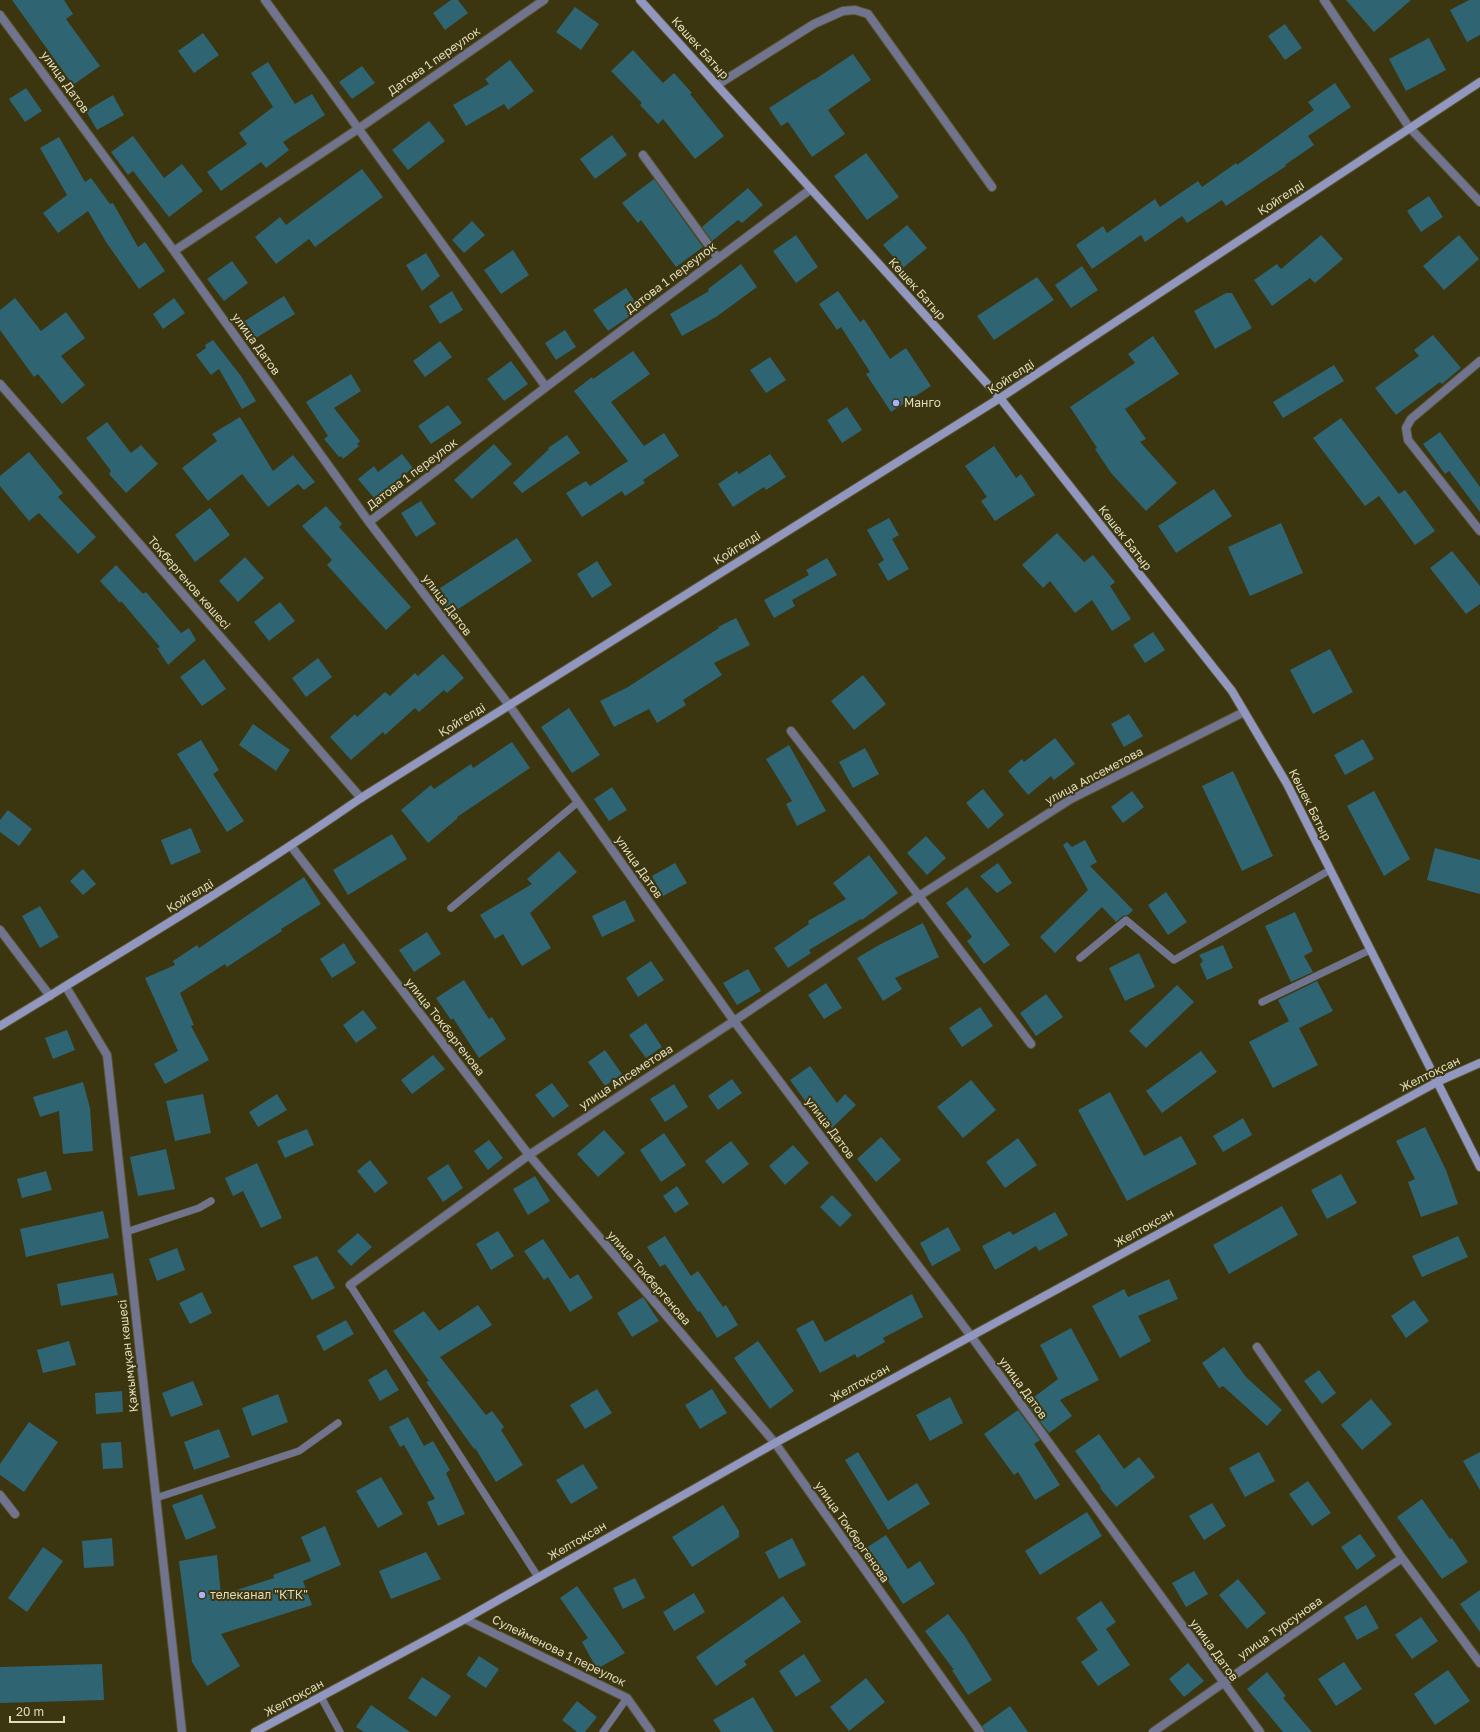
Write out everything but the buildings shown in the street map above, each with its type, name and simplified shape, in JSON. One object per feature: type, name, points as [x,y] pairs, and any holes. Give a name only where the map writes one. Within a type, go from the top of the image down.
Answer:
[{"type":"street","points":[[265,0],[546,387]]},
{"type":"street","name":"Датова 1 переулок","points":[[174,251],[358,129],[544,0]]},
{"type":"street","name":"Көшек Батыр","points":[[640,0],[1000,398],[1232,692],[1287,784],[1480,1167]]},
{"type":"street","points":[[1324,0],[1409,127],[1480,202]]},
{"type":"street","points":[[717,85],[814,24],[843,10],[855,10],[868,14],[992,187]]},
{"type":"street","name":"улица Датов","points":[[0,15],[174,251],[369,522],[509,705],[734,1021],[971,1336],[1222,1682],[1260,1732]]},
{"type":"street","name":"Қойгелді","points":[[0,1026],[66,987],[291,846],[361,798],[1000,398],[1409,127],[1480,82]]},
{"type":"street","points":[[643,155],[718,258]]},
{"type":"street","name":"Датова 1 переулок","points":[[369,522],[546,387],[811,189]]},
{"type":"street","points":[[1480,361],[1411,419],[1406,428],[1408,440],[1480,531]]},
{"type":"street","name":"Тоқбергенов көшесі","points":[[0,384],[361,798]]},
{"type":"street","name":"улица Апсеметова","points":[[350,1285],[529,1155],[734,1021],[919,896],[1071,799],[1244,712]]},
{"type":"street","points":[[791,731],[1031,1044]]},
{"type":"street","name":"улица Токбергенова","points":[[291,846],[529,1155],[775,1443],[980,1732]]},
{"type":"street","points":[[0,930],[50,996]]},
{"type":"street","name":"Қажымұқан көшесі","points":[[66,987],[107,1055],[182,1732]]},
{"type":"street","name":"Желтоқсан","points":[[255,1732],[465,1619],[775,1443],[1437,1082],[1480,1063]]},
{"type":"street","points":[[1257,1347],[1402,1558],[1480,1663]]},
{"type":"street","points":[[0,1495],[15,1514]]},
{"type":"street","name":"улица Турсунова","points":[[1153,1732],[1222,1682],[1402,1558]]},
{"type":"street","name":"Сулейменова 1 переулок","points":[[465,1619],[627,1698],[651,1732]]},
{"type":"lane","points":[[451,908],[578,802]]},
{"type":"lane","points":[[1080,958],[1126,920],[1174,960],[1330,870]]},
{"type":"lane","points":[[1262,1002],[1370,950]]},
{"type":"lane","points":[[126,1232],[199,1208],[211,1201]]},
{"type":"lane","points":[[350,1285],[538,1577]]},
{"type":"lane","points":[[156,1498],[299,1451],[338,1423]]},
{"type":"lane","points":[[321,1697],[340,1732]]},
{"type":"lane","points":[[603,1732],[627,1698]]},
{"type":"place","name":"Манго","points":[[896,403]]},
{"type":"place","name":"телеканал \"КТК\"","points":[[202,1595]]}]
